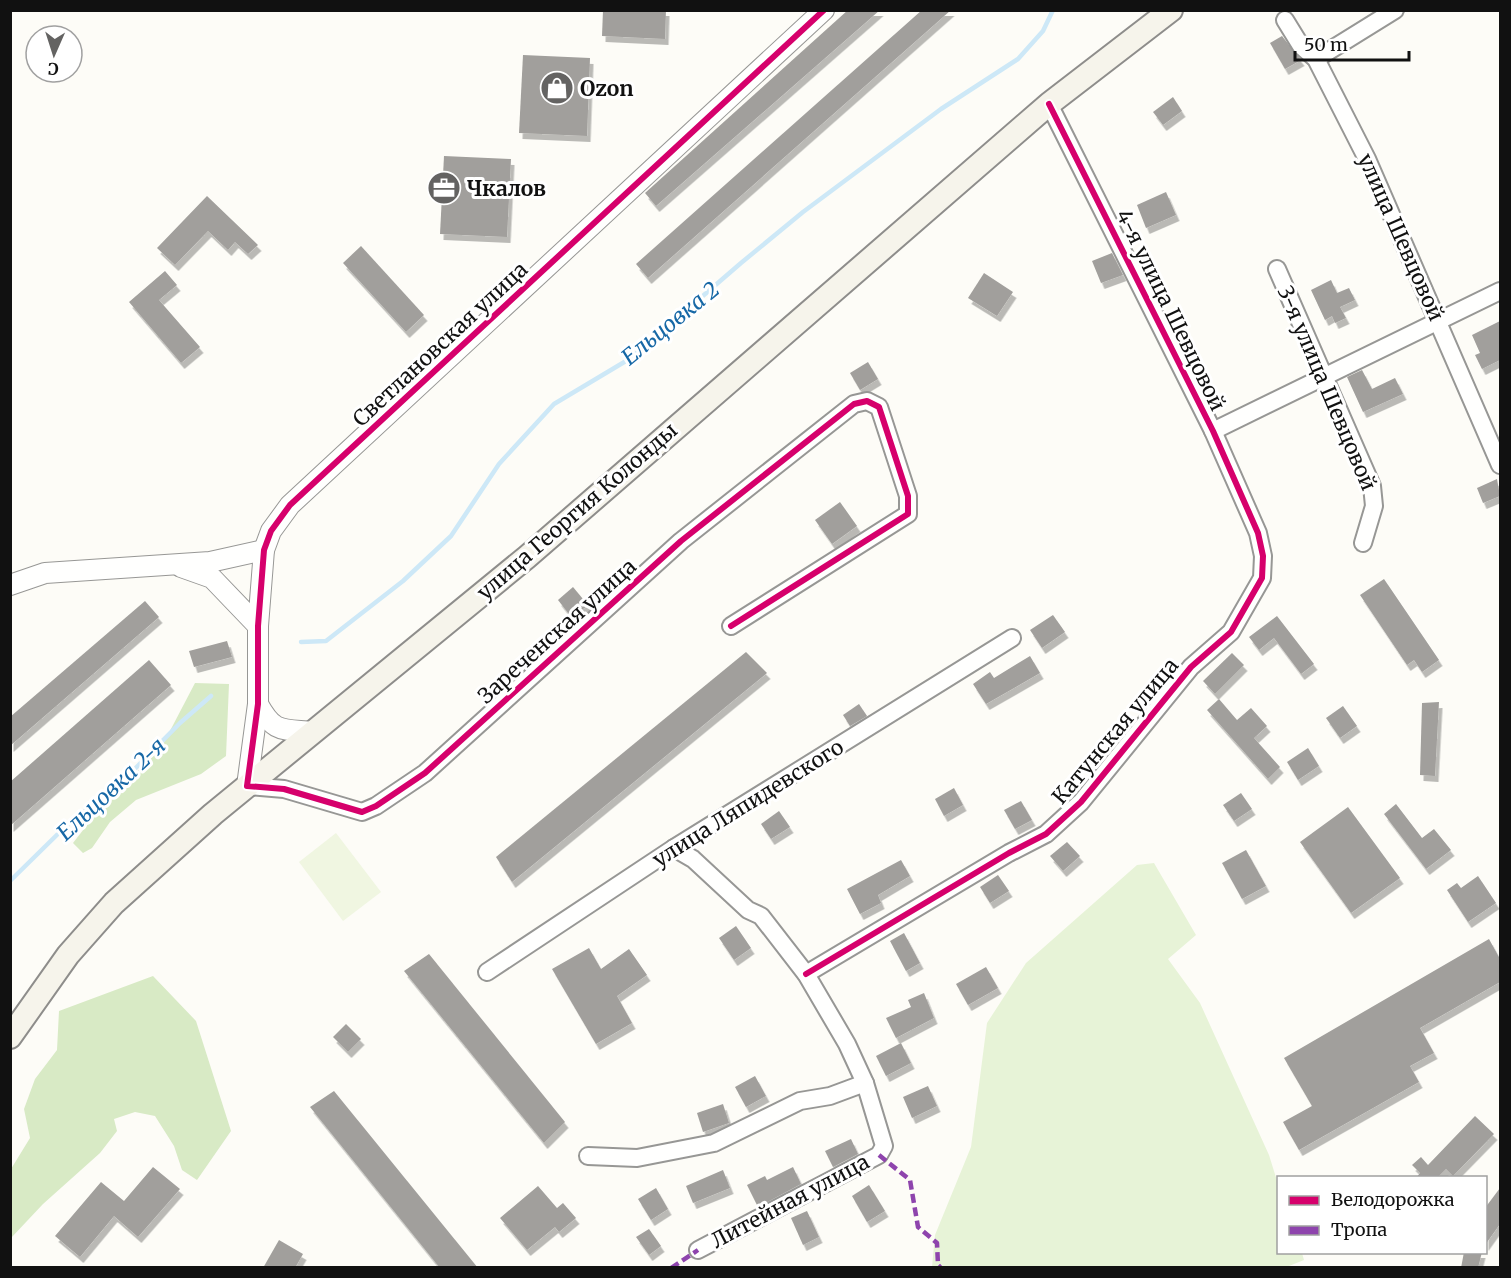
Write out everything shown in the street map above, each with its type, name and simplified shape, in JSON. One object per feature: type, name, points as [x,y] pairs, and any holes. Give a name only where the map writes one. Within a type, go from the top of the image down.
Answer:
[{"type":"main road","name":"улица Георгия Колонды","points":[[10,1037],[68,955],[114,903],[247,786],[527,557],[1049,104],[1171,10]]},
{"type":"street","name":"Светлановская улица","points":[[247,786],[258,704],[258,626],[264,550],[271,531],[290,505],[824,10]]},
{"type":"street","points":[[1316,59],[1395,10]]},
{"type":"street","name":"улица Шевцовой","points":[[1285,20],[1301,46],[1316,59],[1367,159],[1500,465]]},
{"type":"street","name":"4-я улица Шевцовой","points":[[1049,104],[1112,224],[1213,431],[1258,533]]},
{"type":"street","name":"3-я улица Шевцовой","points":[[1277,269],[1372,486],[1374,506],[1363,543]]},
{"type":"street","points":[[1213,431],[1500,291]]},
{"type":"street","name":"Зареченская улица","points":[[247,786],[284,789],[362,812],[376,806],[425,773],[681,541],[854,404],[867,401],[879,407],[908,496],[908,514],[731,626]]},
{"type":"street","name":"Катунская улица","points":[[806,974],[1009,853],[1046,834],[1081,802],[1191,667],[1231,632],[1262,578],[1263,556],[1258,533]]},
{"type":"street","points":[[10,585],[45,573],[210,562],[264,550]]},
{"type":"street","points":[[175,565],[212,579],[258,626]]},
{"type":"street","name":"улица Ляпидевского","points":[[487,972],[674,848],[1012,638]]},
{"type":"street","points":[[258,704],[269,723],[283,729],[312,732]]},
{"type":"street","points":[[588,1156],[637,1158],[714,1143],[800,1101],[830,1096],[866,1083],[847,1044],[806,974],[761,916],[748,910],[693,859],[674,848]]},
{"type":"street","name":"Литейная улица","points":[[698,1250],[879,1155],[885,1146],[866,1083]]},
{"type":"green space","points":[[195,683],[229,684],[226,756],[201,774],[136,800],[110,822],[92,848],[83,853],[73,843],[105,802],[160,750]]},
{"type":"green space","points":[[336,833],[381,892],[343,921],[299,862]]},
{"type":"green space","points":[[1154,863],[1196,935],[1168,959],[1200,1003],[1269,1155],[1277,1181],[1277,1254],[1302,1254],[1304,1260],[1284,1268],[932,1267],[935,1235],[971,1147],[987,1023],[1026,963],[1137,865]]},
{"type":"green space","points":[[153,976],[196,1021],[231,1131],[197,1180],[182,1170],[174,1146],[155,1116],[135,1112],[114,1119],[117,1131],[100,1153],[43,1204],[11,1238],[11,1169],[30,1138],[24,1109],[35,1079],[57,1050],[59,1011]]},
{"type":"building","points":[[603,10],[666,10],[665,39],[602,36]]},
{"type":"building","points":[[848,10],[880,10],[656,206],[645,193]]},
{"type":"building","points":[[922,10],[951,10],[648,278],[636,264]]},
{"type":"building","points":[[1282,36],[1301,60],[1285,69],[1270,43]]},
{"type":"building","points":[[523,55],[590,58],[587,136],[519,133]]},
{"type":"building","points":[[1173,97],[1182,111],[1163,125],[1153,112]]},
{"type":"building","points":[[444,156],[511,159],[507,237],[440,234]]},
{"type":"building","points":[[1166,192],[1176,215],[1146,228],[1137,205]]},
{"type":"building","points":[[207,196],[258,245],[248,254],[235,242],[228,250],[208,231],[175,265],[157,248]]},
{"type":"building","points":[[361,246],[424,315],[406,332],[343,263]]},
{"type":"building","points":[[1112,253],[1123,275],[1101,283],[1092,261]]},
{"type":"building","points":[[165,271],[177,285],[159,300],[200,347],[181,363],[129,302]]},
{"type":"building","points":[[984,273],[1013,292],[997,316],[968,298]]},
{"type":"building","points":[[1331,280],[1337,293],[1349,288],[1355,300],[1340,307],[1346,318],[1335,323],[1332,316],[1325,320],[1311,290]]},
{"type":"building","points":[[1500,321],[1500,360],[1482,369],[1475,355],[1480,353],[1472,335]]},
{"type":"building","points":[[868,362],[878,379],[860,390],[850,373]]},
{"type":"building","points":[[1362,370],[1372,389],[1395,378],[1403,394],[1363,412],[1347,377]]},
{"type":"building","points":[[1497,479],[1500,496],[1483,503],[1477,488]]},
{"type":"building","points":[[840,502],[857,526],[832,544],[815,520]]},
{"type":"building","points":[[1384,579],[1439,660],[1422,672],[1414,660],[1407,665],[1360,595]]},
{"type":"building","points":[[573,587],[588,605],[572,618],[558,600]]},
{"type":"building","points":[[145,601],[159,617],[10,746],[10,717]]},
{"type":"building","points":[[1053,615],[1065,632],[1042,648],[1030,630]]},
{"type":"building","points":[[1277,616],[1314,664],[1301,674],[1274,638],[1259,650],[1249,637]]},
{"type":"building","points":[[227,641],[232,657],[194,667],[189,651]]},
{"type":"building","points":[[746,652],[767,673],[512,882],[496,857]]},
{"type":"building","points":[[1232,653],[1244,665],[1215,694],[1203,681]]},
{"type":"building","points":[[1030,656],[1040,673],[986,704],[973,684],[990,672],[994,678]]},
{"type":"building","points":[[149,660],[171,685],[10,826],[10,782]]},
{"type":"building","points":[[1219,699],[1237,720],[1251,708],[1267,726],[1254,738],[1280,767],[1268,779],[1207,710]]},
{"type":"building","points":[[1439,702],[1435,776],[1420,775],[1422,703]]},
{"type":"building","points":[[859,704],[867,716],[850,726],[843,715]]},
{"type":"building","points":[[1343,706],[1357,726],[1340,738],[1326,718]]},
{"type":"building","points":[[1308,748],[1319,766],[1298,780],[1287,762]]},
{"type":"building","points":[[954,788],[963,805],[944,816],[935,799]]},
{"type":"building","points":[[1241,793],[1252,809],[1234,821],[1223,805]]},
{"type":"building","points":[[1021,801],[1032,820],[1015,829],[1004,810]]},
{"type":"building","points":[[1396,804],[1422,838],[1434,829],[1451,850],[1426,869],[1384,814]]},
{"type":"building","points":[[1348,807],[1400,878],[1351,913],[1300,842]]},
{"type":"building","points":[[779,811],[790,827],[771,839],[761,824]]},
{"type":"building","points":[[1067,842],[1080,856],[1063,871],[1050,856]]},
{"type":"building","points":[[1246,850],[1266,886],[1242,899],[1222,863]]},
{"type":"building","points":[[901,860],[910,876],[878,895],[881,903],[860,914],[847,889]]},
{"type":"building","points":[[998,875],[1009,891],[990,903],[980,887]]},
{"type":"building","points":[[1478,876],[1496,903],[1468,922],[1447,890],[1457,883],[1461,888]]},
{"type":"building","points":[[736,926],[751,948],[734,960],[719,938]]},
{"type":"building","points":[[904,933],[920,963],[906,971],[890,941]]},
{"type":"building","points":[[1489,939],[1500,959],[1500,982],[1420,1028],[1434,1053],[1410,1066],[1419,1082],[1299,1150],[1283,1122],[1312,1106],[1284,1058]]},
{"type":"building","points":[[589,948],[601,969],[629,949],[647,975],[617,996],[632,1023],[596,1044],[552,969]]},
{"type":"building","points":[[429,954],[565,1122],[544,1143],[404,971]]},
{"type":"building","points":[[986,967],[998,988],[968,1005],[956,984]]},
{"type":"building","points":[[924,993],[934,1018],[896,1038],[886,1018],[911,1007],[908,1000]]},
{"type":"building","points":[[346,1024],[361,1039],[348,1052],[333,1037]]},
{"type":"building","points":[[901,1043],[911,1063],[886,1076],[876,1056]]},
{"type":"building","points":[[755,1076],[766,1096],[746,1107],[735,1087]]},
{"type":"building","points":[[928,1086],[937,1106],[912,1118],[903,1097]]},
{"type":"building","points":[[334,1091],[478,1268],[440,1268],[310,1107]]},
{"type":"building","points":[[723,1104],[729,1123],[703,1132],[697,1113]]},
{"type":"building","points":[[1475,1116],[1494,1134],[1453,1176],[1446,1169],[1439,1176],[1418,1176],[1420,1173],[1412,1165],[1421,1157],[1428,1165]]},
{"type":"building","points":[[851,1139],[858,1154],[833,1167],[825,1151]]},
{"type":"building","points":[[153,1167],[180,1189],[138,1237],[114,1216],[80,1257],[55,1236],[101,1182],[124,1201]]},
{"type":"building","points":[[793,1167],[801,1184],[758,1207],[747,1185],[765,1176],[767,1180]]},
{"type":"building","points":[[723,1170],[730,1188],[693,1203],[686,1186]]},
{"type":"building","points":[[869,1185],[885,1211],[867,1222],[852,1196]]},
{"type":"building","points":[[538,1186],[557,1208],[563,1203],[576,1218],[559,1232],[555,1227],[527,1250],[500,1218]]},
{"type":"building","points":[[656,1188],[668,1209],[651,1220],[638,1199]]},
{"type":"building","points":[[1500,1188],[1500,1224],[1487,1242],[1487,1205]]},
{"type":"building","points":[[807,1211],[819,1237],[803,1245],[791,1218]]},
{"type":"building","points":[[649,1229],[661,1246],[649,1255],[636,1237]]},
{"type":"building","points":[[279,1240],[303,1254],[295,1268],[263,1268]]},
{"type":"building","points":[[1464,1254],[1482,1254],[1478,1268],[1461,1268]]},
{"type":"waterway","name":"Ельцовка 2","points":[[301,642],[326,641],[403,581],[451,536],[499,464],[554,404],[631,358],[803,212],[941,109],[1018,59],[1043,31],[1053,10]]},
{"type":"waterway","name":"Ельцовка 2-я","points":[[10,881],[66,826],[121,783],[180,723],[211,696]]},
{"type":"marked path","points":[[879,1155],[910,1180],[918,1227],[937,1243],[938,1265],[941,1268]]},
{"type":"marked path","points":[[671,1268],[698,1250]]},
{"type":"cycle path","points":[[731,626],[908,514],[908,496],[879,407],[867,401],[854,404],[681,541],[425,773],[376,806],[362,812],[284,789],[247,786],[258,704],[258,626],[264,550],[271,531],[290,505],[824,10]]},
{"type":"cycle path","points":[[806,974],[1009,853],[1046,834],[1081,802],[1191,667],[1231,632],[1262,578],[1263,556],[1258,533],[1213,431],[1049,104]]},
{"type":"place","name":"Ozon","points":[[557,88]]},
{"type":"place","name":"Чкалов","points":[[444,188]]}]
